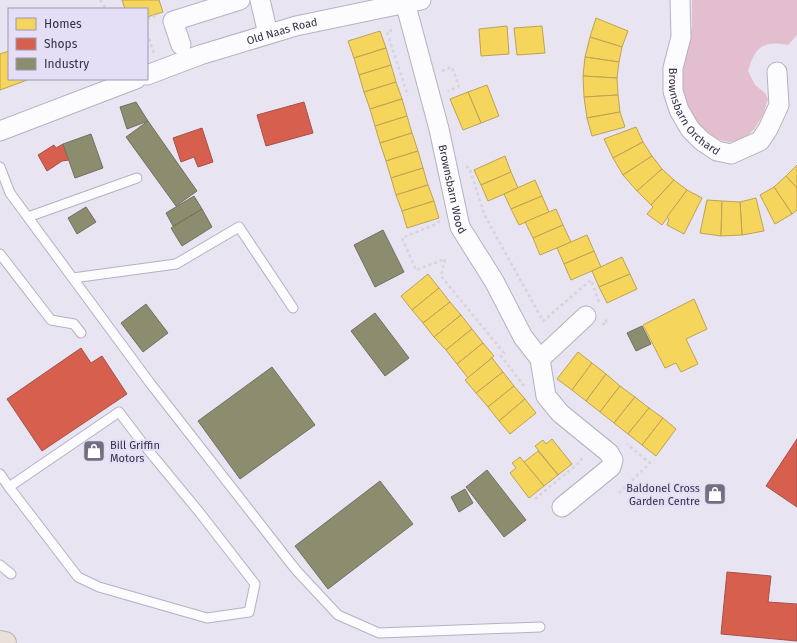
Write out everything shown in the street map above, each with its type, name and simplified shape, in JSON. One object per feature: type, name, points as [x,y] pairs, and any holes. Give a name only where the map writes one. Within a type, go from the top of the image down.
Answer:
[{"type":"highway","points":[[0,642],[5,643]]},
{"type":"street","points":[[181,45],[173,21],[240,0]]},
{"type":"street","points":[[260,0],[268,34]]},
{"type":"street","name":"Brownsbarn Orchard","points":[[680,0],[681,37],[673,68],[673,91],[679,110],[690,129],[702,141],[717,151],[731,154],[760,141],[768,129],[779,106],[777,72]]},
{"type":"street","name":"Old Naas Road","points":[[148,75],[200,55],[296,26],[413,1]]},
{"type":"street","name":"Brownsbarn Wood","points":[[413,1],[460,227],[494,281],[523,337],[540,359],[546,396],[560,413],[609,452],[613,460],[611,467],[562,506]]},
{"type":"street","points":[[0,131],[133,80]]},
{"type":"street","points":[[540,359],[597,315]]},
{"type":"lane","points":[[0,167],[10,193],[150,383],[296,570],[338,615],[379,633],[540,627]]},
{"type":"lane","points":[[28,217],[137,178]]},
{"type":"lane","points":[[73,278],[176,264],[239,227],[293,308]]},
{"type":"lane","points":[[0,254],[51,320],[74,324],[81,333]]},
{"type":"lane","points":[[0,474],[9,486],[78,577],[99,587],[207,618],[249,612],[255,584],[119,412],[9,486]]},
{"type":"lane","points":[[0,565],[11,574]]},
{"type":"path","points":[[437,73],[452,67],[459,86],[444,92]]},
{"type":"path","points":[[462,161],[464,168],[469,166],[486,216],[543,322],[591,280],[597,315]]},
{"type":"path","points":[[619,493],[650,464],[626,443]]},
{"type":"shaded area","points":[[692,0],[797,0],[797,35],[788,45],[772,44],[761,47],[757,51],[751,63],[748,71],[755,85],[765,93],[768,99],[763,115],[755,128],[743,141],[729,142],[715,139],[703,131],[691,115],[681,82],[692,26]]},
{"type":"building: Homes","points":[[122,0],[159,0],[163,12],[148,17],[148,8],[125,8]]},
{"type":"building: Homes","points":[[596,18],[628,31],[622,47],[590,37]]},
{"type":"building: Homes","points":[[507,26],[509,54],[481,56],[479,29]]},
{"type":"building: Homes","points":[[542,26],[545,53],[517,55],[514,28]]},
{"type":"building: Homes","points":[[380,31],[386,48],[354,58],[348,41]]},
{"type":"building: Homes","points":[[590,37],[622,47],[619,62],[585,57]]},
{"type":"building: Homes","points":[[386,48],[391,65],[359,75],[354,58]]},
{"type":"building: Homes","points":[[8,51],[8,80],[27,80],[0,90],[0,54]]},
{"type":"building: Homes","points":[[585,57],[619,62],[617,78],[583,76]]},
{"type":"building: Homes","points":[[391,65],[396,82],[364,92],[359,75]]},
{"type":"building: Homes","points":[[583,76],[617,78],[618,95],[584,97]]},
{"type":"building: Homes","points":[[396,82],[402,99],[370,109],[364,92]]},
{"type":"building: Homes","points":[[487,85],[499,116],[481,123],[468,92]]},
{"type":"building: Homes","points":[[468,92],[481,123],[463,130],[450,99]]},
{"type":"building: Homes","points":[[618,95],[620,112],[587,118],[584,97]]},
{"type":"building: Homes","points":[[402,99],[407,116],[375,126],[370,109]]},
{"type":"building: Homes","points":[[620,112],[625,127],[592,136],[587,118]]},
{"type":"building: Homes","points":[[407,116],[412,133],[380,143],[375,126]]},
{"type":"building: Homes","points":[[636,127],[643,142],[613,158],[604,139]]},
{"type":"building: Homes","points":[[412,133],[418,151],[386,161],[380,143]]},
{"type":"building: Homes","points":[[643,142],[652,156],[623,175],[613,158]]},
{"type":"building: Homes","points":[[418,151],[423,168],[391,178],[386,161]]},
{"type":"building: Homes","points":[[505,156],[511,172],[481,185],[474,170]]},
{"type":"building: Homes","points":[[652,156],[662,169],[637,191],[623,175]]},
{"type":"building: Homes","points":[[797,165],[797,188],[786,176]]},
{"type":"building: Homes","points":[[423,168],[428,185],[396,195],[391,178]]},
{"type":"building: Homes","points":[[662,169],[674,180],[651,205],[637,191]]},
{"type":"building: Homes","points":[[511,172],[518,188],[488,201],[481,185]]},
{"type":"building: Homes","points":[[786,176],[797,188],[797,210],[792,214],[774,187]]},
{"type":"building: Homes","points":[[535,180],[542,196],[511,209],[504,194]]},
{"type":"building: Homes","points":[[674,180],[687,190],[662,225],[647,214],[653,207],[651,205]]},
{"type":"building: Homes","points":[[428,185],[434,201],[402,211],[396,195]]},
{"type":"building: Homes","points":[[774,187],[792,214],[775,224],[760,195]]},
{"type":"building: Homes","points":[[687,190],[702,198],[684,234],[667,225],[669,219],[667,217]]},
{"type":"building: Homes","points":[[542,196],[549,212],[519,225],[511,209]]},
{"type":"building: Homes","points":[[756,198],[764,231],[742,235],[740,202]]},
{"type":"building: Homes","points":[[707,200],[722,201],[721,236],[700,233]]},
{"type":"building: Homes","points":[[434,201],[439,218],[407,228],[402,211]]},
{"type":"building: Homes","points":[[722,201],[740,202],[742,235],[721,236]]},
{"type":"building: Homes","points":[[556,209],[563,225],[533,238],[525,222]]},
{"type":"building: Homes","points":[[563,225],[571,242],[540,255],[533,238]]},
{"type":"building: Homes","points":[[587,235],[594,251],[564,264],[557,248]]},
{"type":"building: Homes","points":[[594,251],[601,267],[571,280],[564,264]]},
{"type":"building: Homes","points":[[622,257],[630,274],[599,287],[592,271]]},
{"type":"building: Homes","points":[[428,274],[439,288],[412,310],[401,296]]},
{"type":"building: Homes","points":[[630,274],[637,289],[607,303],[599,287]]},
{"type":"building: Homes","points":[[439,288],[450,302],[423,323],[412,310]]},
{"type":"building: Homes","points":[[694,299],[707,329],[686,339],[698,364],[681,372],[676,363],[665,368],[643,325]]},
{"type":"building: Homes","points":[[450,302],[461,315],[434,337],[423,323]]},
{"type":"building: Homes","points":[[461,315],[472,329],[446,350],[434,337]]},
{"type":"building: Homes","points":[[472,329],[483,343],[457,364],[446,350]]},
{"type":"building: Homes","points":[[483,343],[494,356],[468,378],[457,364]]},
{"type":"building: Homes","points":[[578,352],[592,363],[572,390],[557,379]]},
{"type":"building: Homes","points":[[492,358],[503,372],[476,393],[465,380]]},
{"type":"building: Homes","points":[[592,363],[606,374],[586,401],[572,390]]},
{"type":"building: Homes","points":[[503,372],[514,386],[488,407],[476,393]]},
{"type":"building: Homes","points":[[606,374],[620,386],[600,412],[586,401]]},
{"type":"building: Homes","points":[[514,386],[525,399],[499,421],[488,407]]},
{"type":"building: Homes","points":[[620,386],[635,397],[614,423],[600,412]]},
{"type":"building: Homes","points":[[635,397],[649,408],[628,434],[614,423]]},
{"type":"building: Homes","points":[[525,399],[536,413],[510,434],[499,421]]},
{"type":"building: Homes","points":[[649,408],[663,418],[642,445],[628,434]]},
{"type":"building: Homes","points":[[663,418],[676,429],[656,456],[642,445]]},
{"type":"building: Homes","points":[[552,439],[572,464],[558,475],[535,446],[543,440],[546,444]]},
{"type":"building: Homes","points":[[538,451],[558,475],[544,486],[524,462]]},
{"type":"building: Homes","points":[[520,457],[544,486],[529,498],[510,473],[516,468],[512,463]]},
{"type":"building: Shops","points":[[304,102],[313,133],[266,146],[257,115]]},
{"type":"building: Shops","points":[[202,128],[213,162],[198,167],[194,157],[181,162],[173,138]]},
{"type":"building: Shops","points":[[63,144],[69,160],[62,161],[47,171],[38,155],[54,145],[56,148]]},
{"type":"building: Shops","points":[[81,348],[91,363],[102,356],[127,394],[42,451],[7,399]]},
{"type":"building: Shops","points":[[797,439],[797,507],[766,486]]},
{"type":"building: Shops","points":[[727,572],[771,576],[768,602],[797,604],[797,641],[721,634]]},
{"type":"building: Industry","points":[[136,102],[148,121],[127,129],[120,107]]},
{"type":"building: Industry","points":[[148,121],[197,191],[176,206],[126,137]]},
{"type":"building: Industry","points":[[91,134],[103,168],[75,178],[63,144]]},
{"type":"building: Industry","points":[[194,196],[202,209],[173,226],[166,213]]},
{"type":"building: Industry","points":[[86,207],[96,222],[77,234],[68,218]]},
{"type":"building: Industry","points":[[202,209],[212,227],[182,246],[171,228]]},
{"type":"building: Industry","points":[[383,230],[404,272],[375,287],[354,245]]},
{"type":"building: Industry","points":[[146,304],[168,333],[143,352],[121,323]]},
{"type":"building: Industry","points":[[375,313],[409,358],[385,376],[351,331]]},
{"type":"building: Industry","points":[[642,326],[651,344],[636,351],[627,333]]},
{"type":"building: Industry","points":[[272,367],[315,425],[240,479],[198,421]]},
{"type":"building: Industry","points":[[487,470],[526,520],[504,537],[466,487]]},
{"type":"building: Industry","points":[[380,481],[413,524],[328,589],[295,546]]},
{"type":"building: Industry","points":[[465,489],[473,503],[459,512],[451,497]]},
{"type":"place","name":"Bill Griffin Motors","points":[[94,451]]},
{"type":"place","name":"Baldonel Cross Garden Centre","points":[[715,494]]}]
